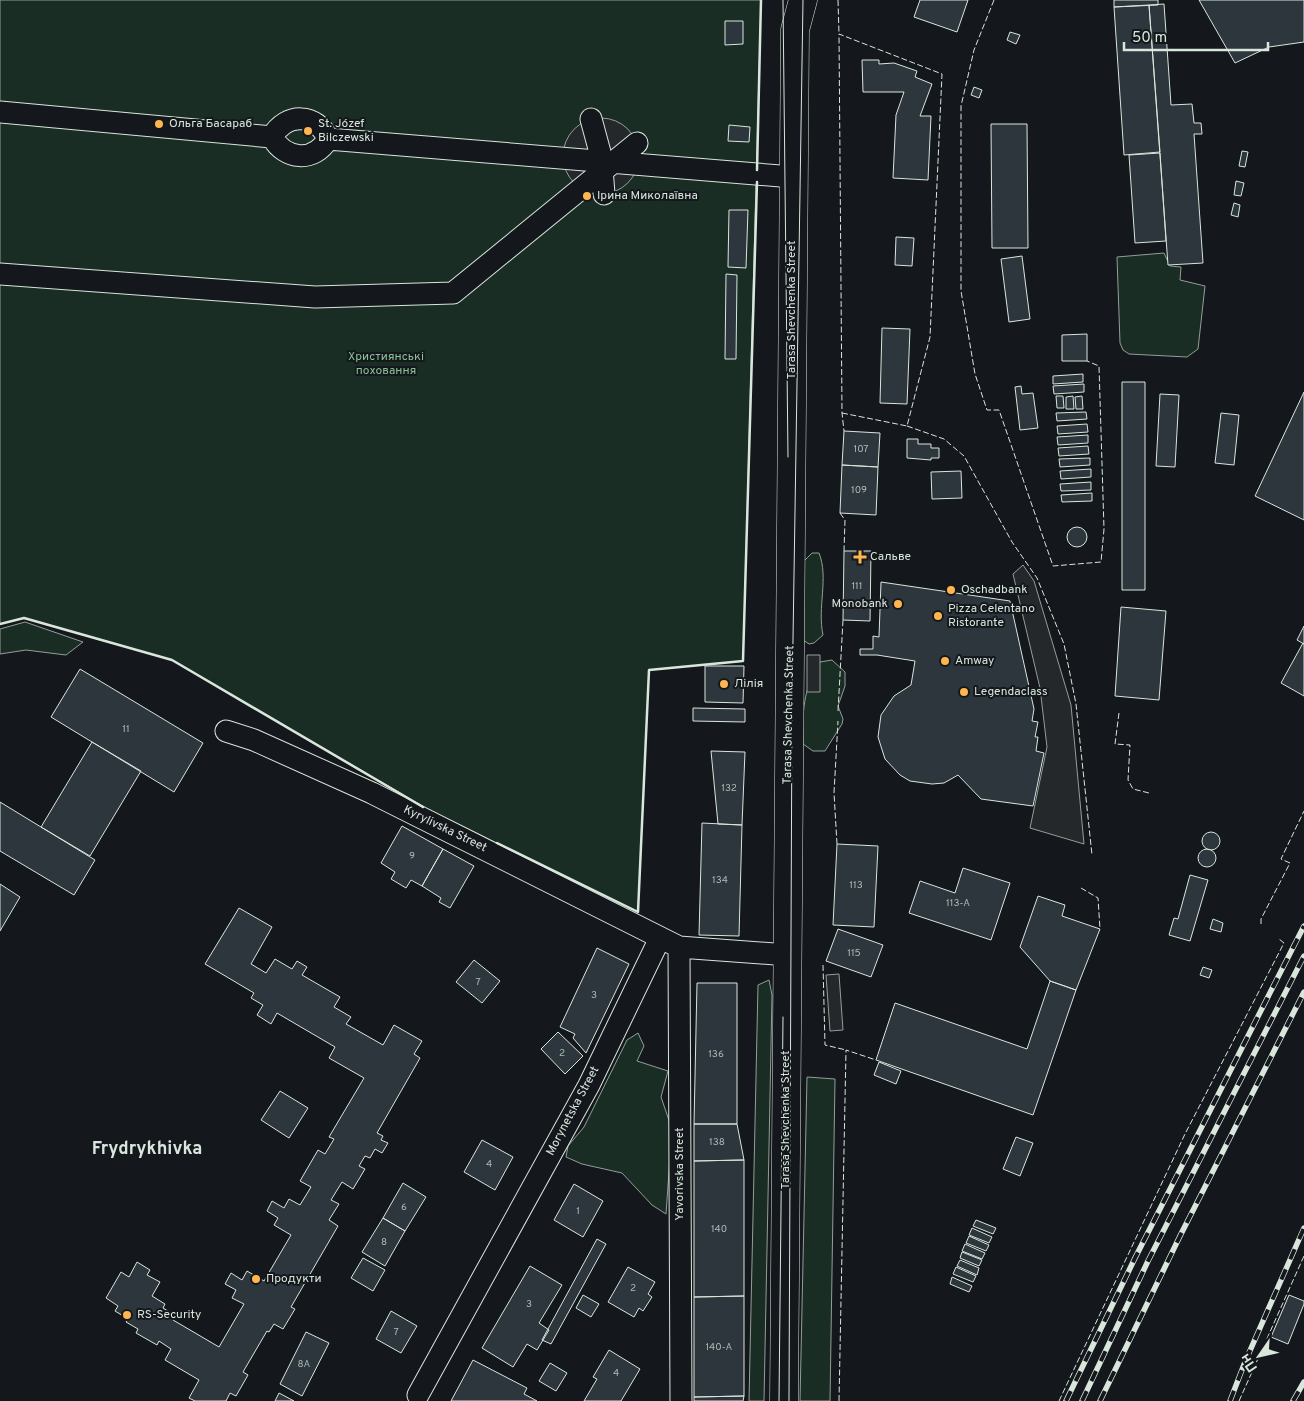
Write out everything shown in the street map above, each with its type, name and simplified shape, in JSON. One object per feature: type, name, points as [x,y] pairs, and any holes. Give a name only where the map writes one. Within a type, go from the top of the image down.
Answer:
[{"type":"main road","name":"Tarasa Shevchenka Street","points":[[783,0],[795,30]]},
{"type":"main road","name":"Tarasa Shevchenka Street","points":[[784,1401],[793,177],[795,30],[803,0]]},
{"type":"street","points":[[0,112],[272,137],[283,151],[299,156],[316,152],[328,139]]},
{"type":"street","points":[[272,137],[284,123],[301,118],[318,124],[328,139]]},
{"type":"street","points":[[591,119],[607,165],[604,194]]},
{"type":"street","points":[[328,139],[607,165],[793,177]]},
{"type":"street","points":[[0,274],[315,297],[453,293],[637,142]]},
{"type":"street","points":[[607,165],[632,179]]},
{"type":"street","name":"Kyrylivska Street","points":[[226,731],[254,740],[372,793],[670,943]]},
{"type":"street","points":[[670,943],[788,955]]},
{"type":"street","name":"Morynetska Street","points":[[418,1395],[589,1085],[670,943]]},
{"type":"street","name":"Yavorivska Street","points":[[670,943],[681,1401]]},
{"type":"green space","name":"Християнські поховання","points":[[0,0],[761,0],[743,661],[649,670],[638,912],[431,811],[172,660],[24,618],[0,624]]},
{"type":"green space","points":[[1164,253],[1170,266],[1181,267],[1180,280],[1205,286],[1198,349],[1187,357],[1129,354],[1123,350],[1120,343],[1117,257]]},
{"type":"green space","points":[[812,553],[819,553],[822,563],[821,614],[823,635],[814,643],[809,644],[800,638],[802,563]]},
{"type":"green space","points":[[25,622],[83,642],[66,655],[26,650],[0,654],[0,629]]},
{"type":"green space","points":[[832,660],[845,672],[845,686],[838,706],[843,719],[842,724],[825,751],[813,751],[803,744],[803,722],[807,691],[820,662]]},
{"type":"green space","points":[[769,980],[772,995],[764,1401],[749,1401],[758,985]]},
{"type":"green space","points":[[638,1033],[644,1046],[637,1061],[668,1071],[661,1097],[672,1129],[666,1214],[652,1205],[622,1173],[582,1164],[566,1157],[568,1146],[584,1127],[627,1040]]},
{"type":"green space","points":[[807,1077],[835,1079],[830,1401],[800,1401]]},
{"type":"shaded area","points":[[601,118],[615,121],[628,129],[636,142],[639,156],[636,170],[628,183],[615,191],[601,194],[587,191],[574,183],[566,170],[563,156],[566,142],[574,129],[587,121]]},
{"type":"shaded area","points":[[1023,565],[1034,581],[1071,705],[1084,844],[1030,828],[1047,747],[1040,688],[1013,574]]},
{"type":"shaded area","points":[[807,655],[820,655],[820,692],[807,692]]},
{"type":"shaded area","points":[[839,974],[843,1030],[830,1031],[826,975]]},
{"type":"building","points":[[920,0],[968,0],[957,32],[914,17]]},
{"type":"building","points":[[1114,0],[1158,0],[1158,5],[1114,7]]},
{"type":"building","points":[[1199,0],[1304,0],[1304,42],[1269,47],[1235,63]]},
{"type":"building","points":[[1164,4],[1171,105],[1192,104],[1194,123],[1201,123],[1202,134],[1194,134],[1203,263],[1168,265],[1149,5]]},
{"type":"building","points":[[1149,5],[1160,152],[1124,155],[1114,7]]},
{"type":"building","points":[[725,21],[743,21],[743,44],[725,45]]},
{"type":"building","points":[[1010,32],[1020,35],[1016,44],[1007,40]]},
{"type":"building","points":[[862,60],[879,60],[879,64],[894,63],[917,71],[915,77],[932,84],[920,116],[931,116],[928,180],[893,178],[896,115],[904,92],[863,92]]},
{"type":"building","points":[[974,87],[982,90],[979,98],[971,95]]},
{"type":"building","points":[[991,124],[1027,124],[1028,248],[992,248]]},
{"type":"building","points":[[729,125],[750,127],[749,142],[728,141]]},
{"type":"building","points":[[1242,151],[1248,152],[1245,167],[1239,166]]},
{"type":"building","points":[[1160,153],[1166,241],[1135,243],[1129,155]]},
{"type":"building","points":[[1236,181],[1244,183],[1241,196],[1234,195]]},
{"type":"building","points":[[1234,203],[1240,205],[1238,217],[1231,215]]},
{"type":"building","points":[[729,210],[748,210],[746,268],[728,267]]},
{"type":"building","points":[[896,237],[914,238],[912,266],[895,265]]},
{"type":"building","points":[[1022,256],[1030,319],[1009,322],[1001,259]]},
{"type":"building","points":[[726,274],[737,275],[736,359],[725,359]]},
{"type":"building","points":[[882,328],[910,329],[907,404],[880,403]]},
{"type":"building","points":[[1087,334],[1087,361],[1062,361],[1062,335]]},
{"type":"building","points":[[1083,374],[1083,382],[1053,384],[1053,376]]},
{"type":"building","points":[[1122,382],[1145,382],[1145,590],[1122,590]]},
{"type":"building","points":[[1084,384],[1084,392],[1054,394],[1053,386]]},
{"type":"building","points":[[1021,386],[1022,394],[1033,393],[1038,428],[1020,430],[1015,387]]},
{"type":"building","points":[[1304,392],[1304,520],[1255,496]]},
{"type":"building","points":[[1160,394],[1179,395],[1175,467],[1156,466]]},
{"type":"building","points":[[1056,396],[1063,396],[1064,408],[1057,408]]},
{"type":"building","points":[[1073,396],[1074,409],[1066,409],[1066,397]]},
{"type":"building","points":[[1082,396],[1083,409],[1076,409],[1075,397]]},
{"type":"building","points":[[1086,412],[1087,419],[1057,421],[1056,413]]},
{"type":"building","points":[[1221,413],[1239,415],[1234,465],[1215,463]]},
{"type":"building","points":[[1087,424],[1088,432],[1058,434],[1057,426]]},
{"type":"building","points":[[844,431],[880,433],[878,467],[842,465]]},
{"type":"building","points":[[1088,435],[1088,443],[1058,445],[1057,437]]},
{"type":"building","points":[[907,439],[918,439],[918,444],[931,444],[931,448],[939,448],[939,458],[931,458],[931,460],[907,458]]},
{"type":"building","points":[[1088,446],[1089,454],[1059,456],[1058,448]]},
{"type":"building","points":[[1090,458],[1090,465],[1060,467],[1059,459]]},
{"type":"building","points":[[842,465],[878,467],[876,515],[840,513]]},
{"type":"building","points":[[1091,469],[1091,477],[1061,479],[1060,471]]},
{"type":"building","points":[[961,471],[962,498],[932,499],[931,472]]},
{"type":"building","points":[[1091,482],[1091,490],[1061,491],[1060,484]]},
{"type":"building","points":[[1092,493],[1092,501],[1062,502],[1061,495]]},
{"type":"building","points":[[1073,527],[1081,527],[1087,533],[1087,541],[1081,547],[1073,547],[1067,541],[1067,533]]},
{"type":"building","points":[[844,551],[871,551],[870,621],[843,620]]},
{"type":"building","name":"Legendaclass","points":[[881,582],[1010,601],[1034,709],[1032,721],[1038,722],[1035,737],[1038,737],[1036,751],[1044,753],[1033,806],[981,799],[958,775],[944,783],[932,784],[910,781],[900,775],[885,759],[878,737],[881,715],[894,696],[911,685],[915,661],[877,655],[860,655],[860,649],[873,649],[873,636],[879,637]]},
{"type":"building","points":[[1121,607],[1166,611],[1159,700],[1115,696]]},
{"type":"building","points":[[1304,626],[1304,644],[1297,640]]},
{"type":"building","points":[[1304,644],[1304,696],[1281,683]]},
{"type":"building","name":"Лілія","points":[[705,666],[744,666],[743,703],[705,702]]},
{"type":"building","points":[[80,669],[203,743],[174,792],[51,717]]},
{"type":"building","points":[[693,708],[745,709],[745,722],[693,721]]},
{"type":"building","points":[[92,742],[141,771],[90,856],[41,827]]},
{"type":"building","points":[[711,751],[745,752],[742,825],[718,824]]},
{"type":"building","points":[[0,802],[95,860],[74,895],[0,851]]},
{"type":"building","points":[[702,823],[742,825],[739,936],[699,935]]},
{"type":"building","points":[[402,826],[443,849],[422,886],[411,880],[406,888],[391,879],[395,872],[381,863]]},
{"type":"building","points":[[1211,832],[1217,835],[1220,841],[1217,847],[1211,850],[1205,847],[1202,841],[1205,835]]},
{"type":"building","points":[[837,844],[878,846],[874,927],[833,925]]},
{"type":"building","points":[[443,849],[474,866],[450,908],[439,902],[441,898],[422,886]]},
{"type":"building","points":[[1207,849],[1213,852],[1216,858],[1213,864],[1207,867],[1201,864],[1198,858],[1201,852]]},
{"type":"building","points":[[963,868],[1010,883],[991,940],[909,913],[920,881],[955,893]]},
{"type":"building","points":[[1190,875],[1208,880],[1190,941],[1169,935],[1174,918],[1178,919]]},
{"type":"building","points":[[0,884],[20,897],[0,931]]},
{"type":"building","points":[[1038,896],[1065,905],[1062,916],[1100,929],[1076,990],[1050,981],[1020,947]]},
{"type":"building","points":[[239,908],[272,927],[251,964],[266,973],[275,959],[292,969],[297,961],[307,967],[302,975],[340,997],[334,1007],[351,1017],[346,1024],[383,1045],[394,1025],[422,1041],[414,1054],[420,1058],[377,1133],[383,1136],[381,1140],[388,1143],[382,1153],[375,1149],[370,1158],[365,1156],[359,1166],[365,1169],[353,1189],[342,1182],[331,1200],[339,1204],[329,1220],[338,1226],[291,1307],[295,1309],[283,1329],[274,1324],[269,1332],[267,1331],[243,1372],[248,1375],[236,1396],[230,1393],[226,1401],[195,1401],[189,1398],[199,1380],[165,1360],[171,1349],[159,1341],[157,1345],[136,1333],[138,1329],[126,1322],[128,1319],[115,1311],[118,1306],[106,1298],[121,1272],[129,1277],[137,1262],[150,1270],[147,1275],[160,1282],[152,1296],[165,1304],[163,1308],[176,1316],[173,1320],[219,1347],[244,1304],[232,1298],[236,1290],[225,1284],[231,1273],[242,1280],[247,1271],[264,1281],[291,1235],[274,1225],[278,1218],[267,1211],[272,1201],[284,1208],[289,1199],[300,1205],[311,1187],[300,1181],[318,1150],[325,1154],[334,1139],[329,1137],[364,1078],[329,1058],[335,1047],[277,1013],[271,1024],[257,1015],[263,1005],[251,998],[254,993],[205,964]]},
{"type":"building","points":[[1213,919],[1223,923],[1221,932],[1210,929]]},
{"type":"building","points":[[838,929],[883,945],[871,977],[826,961]]},
{"type":"building","points":[[597,948],[629,964],[586,1053],[573,1038],[575,1034],[560,1027]]},
{"type":"building","points":[[474,960],[500,981],[482,1003],[456,982]]},
{"type":"building","points":[[1203,967],[1212,970],[1209,978],[1200,975]]},
{"type":"building","points":[[1050,981],[1076,990],[1033,1115],[876,1060],[895,1003],[1027,1049]]},
{"type":"building","points":[[697,983],[737,983],[737,1124],[694,1124]]},
{"type":"building","points":[[558,1032],[583,1056],[565,1074],[541,1049]]},
{"type":"building","points":[[879,1062],[901,1071],[896,1084],[874,1075]]},
{"type":"building","points":[[280,1091],[308,1108],[289,1138],[261,1120]]},
{"type":"building","points":[[694,1124],[737,1124],[744,1160],[694,1161]]},
{"type":"building","points":[[1016,1137],[1033,1143],[1020,1176],[1003,1169]]},
{"type":"building","points":[[482,1140],[513,1157],[495,1190],[464,1172]]},
{"type":"building","points":[[744,1160],[744,1296],[694,1297],[694,1161]]},
{"type":"building","points":[[403,1183],[426,1197],[405,1231],[383,1218]]},
{"type":"building","points":[[574,1184],[603,1201],[583,1237],[554,1220]]},
{"type":"building","points":[[383,1218],[405,1231],[385,1266],[362,1252]]},
{"type":"building","points":[[976,1220],[996,1228],[993,1234],[973,1226]]},
{"type":"building","points":[[972,1228],[992,1237],[989,1243],[969,1235]]},
{"type":"building","points":[[969,1236],[989,1245],[986,1251],[966,1243]]},
{"type":"building","points":[[597,1239],[606,1244],[551,1344],[542,1340]]},
{"type":"building","points":[[965,1244],[985,1253],[982,1259],[962,1251]]},
{"type":"building","points":[[962,1252],[982,1260],[979,1266],[960,1258]]},
{"type":"building","points":[[363,1258],[385,1270],[373,1291],[351,1278]]},
{"type":"building","points":[[960,1260],[979,1268],[977,1275],[957,1266]]},
{"type":"building","points":[[530,1266],[562,1285],[539,1323],[549,1330],[537,1350],[527,1344],[513,1367],[482,1348]]},
{"type":"building","points":[[628,1267],[655,1282],[648,1294],[652,1297],[643,1311],[639,1308],[634,1317],[608,1302]]},
{"type":"building","points":[[956,1267],[976,1276],[973,1282],[953,1274]]},
{"type":"building","points":[[952,1277],[972,1286],[969,1292],[950,1284]]},
{"type":"building","points":[[583,1295],[599,1304],[591,1317],[576,1308]]},
{"type":"building","points":[[1289,1295],[1304,1301],[1304,1304],[1288,1344],[1271,1337]]},
{"type":"building","points":[[744,1296],[744,1396],[694,1397],[694,1297]]},
{"type":"building","points":[[391,1311],[417,1326],[401,1353],[376,1339]]},
{"type":"building","points":[[306,1332],[329,1343],[302,1396],[280,1384]]},
{"type":"building","points":[[609,1350],[640,1369],[621,1401],[584,1401],[597,1379],[593,1377]]},
{"type":"building","points":[[473,1360],[527,1388],[524,1394],[537,1401],[451,1401]]},
{"type":"building","points":[[550,1363],[567,1373],[556,1391],[539,1381]]},
{"type":"building","points":[[279,1393],[294,1401],[275,1401]]},
{"type":"building","points":[[744,1396],[743,1401],[694,1401],[694,1397]]},
{"type":"tram line","points":[[783,0],[788,457]]},
{"type":"tram line","points":[[789,1401],[792,703],[803,0]]},
{"type":"tram line","points":[[779,1401],[783,1017]]},
{"type":"railway","points":[[1066,1401],[1135,1258],[1304,926]]},
{"type":"railway","points":[[1082,1401],[1148,1261],[1304,956]]},
{"type":"railway","points":[[1100,1401],[1180,1236],[1304,992]]},
{"type":"railway","points":[[1230,1401],[1245,1362],[1304,1228]]},
{"type":"railway","points":[[1293,1401],[1304,1382]]},
{"type":"fence","points":[[838,0],[839,34]]},
{"type":"fence","points":[[994,0],[974,50],[961,106],[961,291],[975,374],[987,410],[999,410],[1053,566],[1101,562],[1104,529],[1099,366],[1087,361]]},
{"type":"fence","points":[[842,413],[907,426],[930,337],[942,74],[839,34],[842,413],[844,431]]},
{"type":"fence","points":[[907,426],[944,439],[964,456],[1012,542],[1037,578],[1064,644],[1076,704],[1092,855]]},
{"type":"fence","points":[[840,513],[845,520],[844,551]]},
{"type":"fence","points":[[838,711],[843,620]]},
{"type":"fence","points":[[1119,713],[1115,744],[1130,745],[1128,780],[1133,789],[1149,793]]},
{"type":"fence","points":[[837,844],[834,793],[838,721]]},
{"type":"fence","points":[[1261,924],[1261,919],[1290,863],[1281,859],[1304,811]]},
{"type":"fence","points":[[1081,888],[1098,898],[1100,929]]},
{"type":"fence","points":[[1059,1401],[1185,1134],[1284,943],[1279,939]]},
{"type":"fence","points":[[823,965],[825,1045],[846,1050]]},
{"type":"fence","points":[[839,1401],[846,1050],[876,1060]]},
{"type":"fence","points":[[1239,1401],[1304,1256]]},
{"type":"wall","points":[[757,170],[761,0]]},
{"type":"wall","points":[[497,843],[638,912],[649,670],[743,661],[757,182]]},
{"type":"wall","points":[[0,624],[24,618],[172,660],[423,807]]},
{"type":"place","name":"Ольга Басараб","points":[[159,124]]},
{"type":"place","name":"St. Józef Bilczewski","points":[[308,131]]},
{"type":"place","name":"Ірина Миколаївна","points":[[587,196]]},
{"type":"place","name":"Сальве","points":[[860,557]]},
{"type":"place","name":"Oschadbank","points":[[951,590]]},
{"type":"place","name":"Monobank","points":[[898,604]]},
{"type":"place","name":"Pizza Celentano Ristorante","points":[[938,616]]},
{"type":"place","name":"Amway","points":[[945,661]]},
{"type":"place","name":"Лілія","points":[[724,684]]},
{"type":"place","name":"Legendaclass","points":[[964,692]]},
{"type":"place","name":"Продукти","points":[[256,1279]]},
{"type":"place","name":"RS-Security","points":[[127,1315]]},
{"type":"district","name":"Frydrykhivka","points":[[147,1149]]}]
